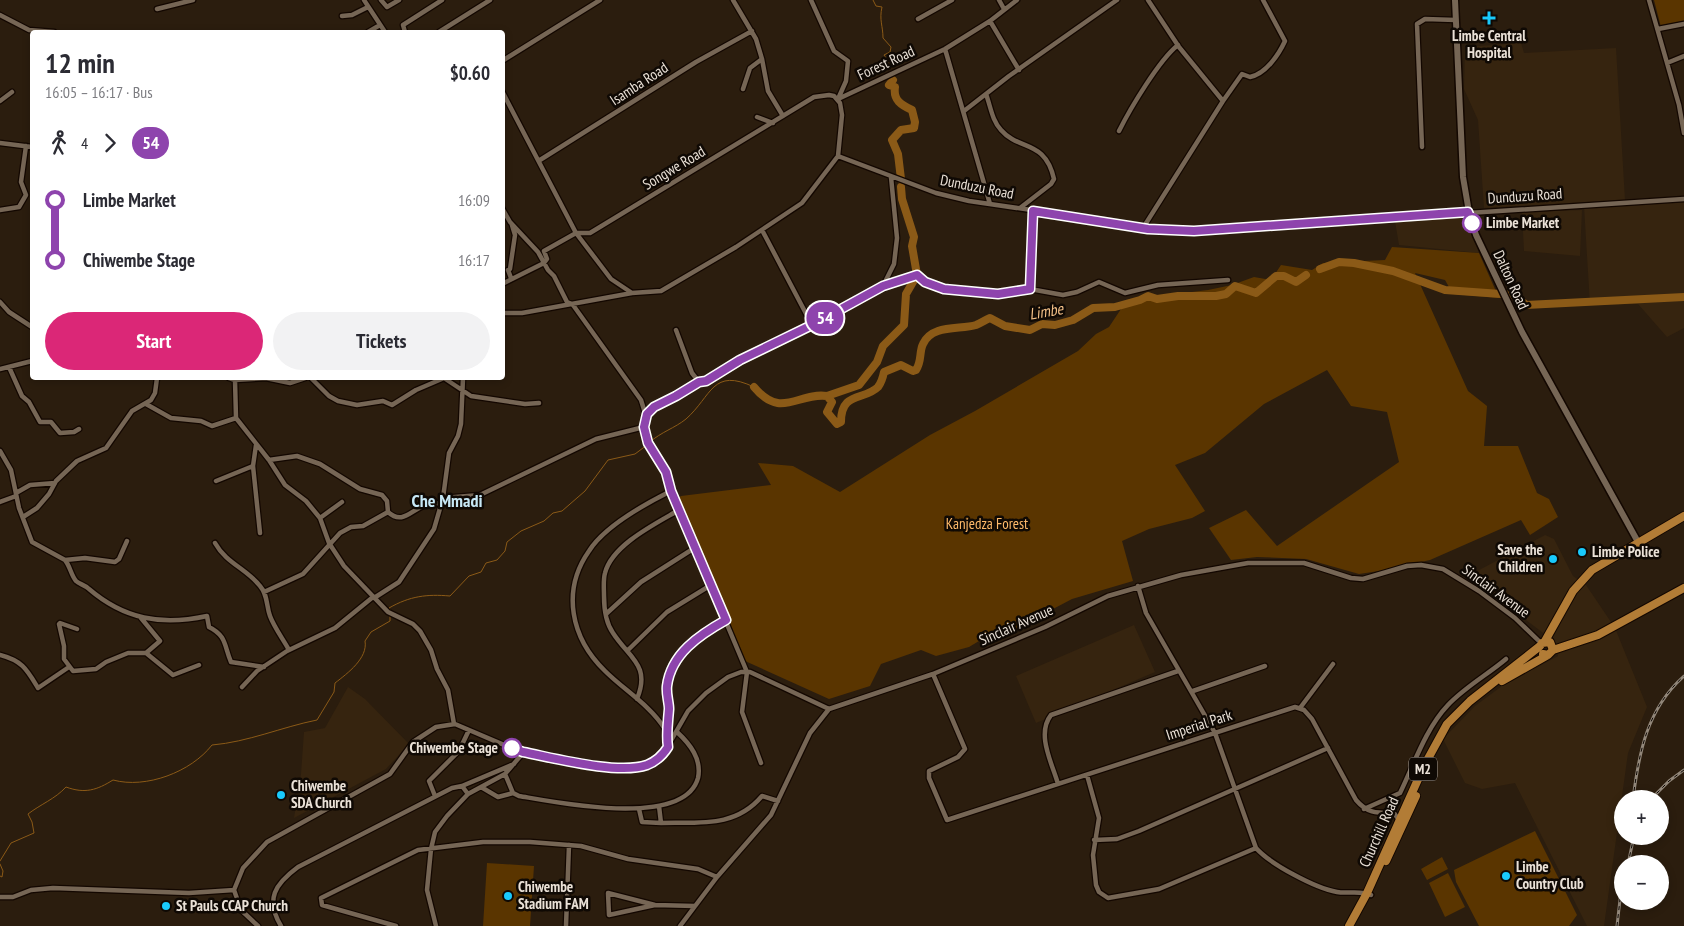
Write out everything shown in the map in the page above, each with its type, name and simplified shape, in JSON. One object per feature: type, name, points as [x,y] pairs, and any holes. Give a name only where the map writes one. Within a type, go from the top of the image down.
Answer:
[{"type":"highway","name":"M2","points":[[1542,643],[1572,591],[1583,579],[1608,559],[1684,516]]},
{"type":"highway","name":"Churchill Road","points":[[1401,823],[1442,739],[1460,715],[1503,680],[1550,652],[1598,635],[1684,588]]},
{"type":"highway","points":[[1542,643],[1552,644],[1550,652],[1541,653],[1542,643]]},
{"type":"highway","name":"Churchill Road","points":[[1354,926],[1447,724],[1470,701],[1542,643]]},
{"type":"highway","name":"Churchill Road","points":[[1349,926],[1369,894]]},
{"type":"main road","name":"Dalton Road","points":[[1455,0],[1463,177],[1468,212],[1510,308],[1638,542]]},
{"type":"street","points":[[157,9],[193,0]]},
{"type":"street","points":[[364,0],[384,30]]},
{"type":"street","points":[[381,0],[387,7],[399,0]]},
{"type":"street","points":[[404,30],[402,24],[442,0]]},
{"type":"street","points":[[442,30],[490,0]]},
{"type":"street","points":[[505,59],[593,2],[600,0]]},
{"type":"street","points":[[733,0],[752,31],[762,59],[768,91],[783,116]]},
{"type":"street","points":[[505,313],[522,313],[632,293],[661,291],[762,230],[802,203],[838,156],[842,115],[838,100],[846,81],[848,61],[834,51],[811,0]]},
{"type":"street","points":[[918,19],[952,0]]},
{"type":"street","points":[[999,0],[1004,9]]},
{"type":"street","name":"Forest Road","points":[[838,100],[945,49],[990,21],[1017,0]]},
{"type":"street","points":[[964,111],[1117,0]]},
{"type":"street","points":[[1148,0],[1178,45],[1223,101]]},
{"type":"street","points":[[1144,228],[1223,101],[1242,74],[1250,77],[1260,73],[1280,51],[1285,41],[1263,0]]},
{"type":"street","points":[[1649,0],[1667,63],[1682,105],[1684,133]]},
{"type":"street","points":[[342,16],[352,15],[368,7]]},
{"type":"street","points":[[0,14],[30,30]]},
{"type":"street","points":[[1422,148],[1417,24],[1425,19],[1456,20]]},
{"type":"street","points":[[990,21],[1019,70]]},
{"type":"street","points":[[1658,29],[1684,24]]},
{"type":"street","points":[[371,30],[380,25]]},
{"type":"street","name":"Isamba Road","points":[[540,160],[696,62],[752,31]]},
{"type":"street","points":[[1119,131],[1157,71],[1178,45]]},
{"type":"street","points":[[945,49],[990,204]]},
{"type":"street","points":[[1667,63],[1684,56]]},
{"type":"street","points":[[743,89],[750,68],[762,59]]},
{"type":"street","points":[[0,101],[12,92]]},
{"type":"street","points":[[986,94],[994,121],[1002,132],[1031,145],[1040,153],[1053,172],[1054,179],[1051,184],[1020,208]]},
{"type":"street","name":"Songwe Road","points":[[544,263],[548,259],[544,251],[576,233],[590,233],[814,97],[828,95],[838,100]]},
{"type":"street","points":[[505,96],[540,160],[576,233],[611,279],[632,293]]},
{"type":"street","points":[[756,117],[773,123]]},
{"type":"street","points":[[0,143],[30,147]]},
{"type":"street","points":[[26,146],[21,182],[26,196]]},
{"type":"street","name":"Dunduzu Road","points":[[838,156],[936,193],[990,204],[1144,228],[1195,231],[1684,199]]},
{"type":"street","points":[[883,286],[894,264],[897,238],[891,177]]},
{"type":"street","points":[[0,210],[21,206],[26,196],[30,194]]},
{"type":"street","points":[[1030,289],[1033,211]]},
{"type":"street","points":[[505,213],[515,235],[510,269],[508,270],[511,278]]},
{"type":"street","points":[[510,222],[538,252],[554,276],[567,302],[573,305],[641,400],[646,416],[644,427],[648,443],[666,472],[671,491],[696,547],[746,672],[742,712],[761,763]]},
{"type":"street","points":[[762,230],[812,325]]},
{"type":"street","points":[[505,282],[544,263]]},
{"type":"street","points":[[646,416],[655,406],[699,382],[706,381],[740,360],[812,325],[883,286],[917,275],[925,282],[944,289],[998,294],[1030,289],[1063,294],[1077,292],[1098,282],[1119,292],[1132,292],[1158,285],[1228,280]]},
{"type":"street","points":[[0,302],[9,312],[30,326]]},
{"type":"street","points":[[676,330],[692,373],[699,382]]},
{"type":"street","points":[[0,369],[30,362]]},
{"type":"street","points":[[9,367],[22,396],[29,402],[40,422],[51,422],[60,433],[74,432],[79,429]]},
{"type":"street","points":[[23,516],[37,508],[55,483],[80,459],[104,450],[132,411],[146,404],[155,393],[157,380]]},
{"type":"street","points":[[235,380],[236,418],[269,460],[285,485],[306,501],[320,518],[329,543],[344,566],[388,612],[414,624],[431,650],[448,692],[454,724]]},
{"type":"street","points":[[276,380],[292,383],[300,380]]},
{"type":"street","points":[[313,380],[328,396],[357,406],[383,401],[392,405],[416,390],[439,380]]},
{"type":"street","points":[[447,380],[462,392],[482,398],[525,404],[539,403]]},
{"type":"street","points":[[242,687],[264,666],[289,650],[332,630],[374,597],[395,585],[404,574],[434,529],[442,500],[448,460],[461,424],[463,380]]},
{"type":"street","points":[[146,404],[171,418],[201,421],[212,426],[236,418]]},
{"type":"street","points":[[388,512],[395,516],[405,517],[424,506],[442,500],[482,494],[596,439],[644,427]]},
{"type":"street","points":[[256,445],[253,466],[260,533]]},
{"type":"street","points":[[0,451],[11,470],[16,495],[32,542],[65,560],[76,581],[110,606],[141,618],[181,621],[207,616],[210,628],[218,630],[221,635],[231,662],[264,666]]},
{"type":"street","points":[[269,460],[297,456],[320,464],[359,488],[382,495],[386,500],[388,512]]},
{"type":"street","points":[[216,480],[253,466]]},
{"type":"street","points":[[0,502],[16,495],[30,484],[55,483]]},
{"type":"street","points":[[666,730],[637,699],[605,672],[584,646],[573,616],[574,587],[587,554],[595,543],[635,511],[671,491]]},
{"type":"street","points":[[320,518],[342,502]]},
{"type":"street","points":[[637,699],[642,686],[640,669],[612,632],[606,614],[604,576],[613,556],[623,546],[679,510]]},
{"type":"street","points":[[264,592],[303,574],[329,543],[348,528],[363,526],[388,512]]},
{"type":"street","points":[[65,560],[85,558],[117,562],[127,541]]},
{"type":"street","points":[[215,543],[228,560],[255,580],[264,592],[270,617],[289,650]]},
{"type":"street","points":[[606,614],[641,582],[696,547]]},
{"type":"street","name":"Sinclair Avenue","points":[[830,709],[933,674],[1045,627],[1108,596],[1181,575],[1248,563],[1304,563],[1351,578],[1363,579],[1407,566],[1421,565],[1443,569],[1458,577],[1507,612],[1542,643]]},
{"type":"street","points":[[627,651],[667,612],[711,585]]},
{"type":"street","points":[[1138,586],[1146,613],[1178,671],[1193,691],[1215,733],[1234,791],[1256,848],[1266,857],[1321,887],[1346,894],[1369,894]]},
{"type":"street","points":[[76,629],[59,624],[64,646],[64,659],[73,671],[91,671],[106,662],[128,653],[146,653],[160,642],[141,618]]},
{"type":"street","points":[[668,747],[666,730],[669,710],[667,687],[672,665],[690,645],[726,620]]},
{"type":"street","points":[[146,653],[173,675],[199,665]]},
{"type":"street","points":[[0,656],[13,660],[28,669],[38,688],[69,667]]},
{"type":"street","points":[[1364,809],[1400,793],[1424,742],[1439,716],[1470,686],[1506,658]]},
{"type":"street","points":[[1333,664],[1300,708],[1312,719],[1356,800],[1364,809],[1376,814],[1394,813],[1401,823]]},
{"type":"street","points":[[1193,691],[1265,666]]},
{"type":"street","points":[[1058,784],[1044,733],[1046,721],[1051,715],[1178,671]]},
{"type":"street","points":[[258,926],[241,910],[234,890],[243,868],[267,842],[390,774],[415,740],[436,727],[454,724],[523,752],[605,766],[635,767],[658,759],[668,747],[690,709],[706,692],[728,677],[746,672],[830,709],[810,733],[778,801],[757,832],[717,877],[680,926]]},
{"type":"street","name":"Imperial Park","points":[[933,674],[965,749],[958,757],[929,771],[929,778],[948,820],[1295,707],[1300,708]]},
{"type":"street","points":[[435,796],[429,781],[459,751],[468,730]]},
{"type":"street","points":[[481,787],[498,797],[513,793],[570,805],[639,809],[659,806],[684,795],[695,784],[699,771],[698,760],[692,749],[677,732]]},
{"type":"street","points":[[1094,840],[1117,839],[1234,791],[1277,769],[1328,748]]},
{"type":"street","points":[[436,926],[428,894],[430,849],[434,835],[440,824],[468,794],[505,774],[523,752]]},
{"type":"street","points":[[281,926],[277,918],[274,900],[278,884],[283,878],[322,854],[435,796],[515,764]]},
{"type":"street","points":[[505,774],[513,793]]},
{"type":"street","points":[[1087,775],[1099,818],[1093,855],[1098,890],[1102,895],[1113,898],[1158,889],[1256,848]]},
{"type":"street","points":[[462,786],[468,794]]},
{"type":"street","points":[[639,809],[642,822],[661,823],[730,819],[744,813],[762,796],[778,801]]},
{"type":"street","points":[[659,806],[661,823]]},
{"type":"street","points":[[396,926],[322,905],[321,898],[418,850],[483,842],[586,847],[628,859],[698,868],[717,877]]},
{"type":"street","points":[[566,926],[570,845]]},
{"type":"street","points":[[0,897],[13,897],[30,890],[53,888],[189,893],[234,890]]},
{"type":"street","points":[[655,905],[608,892],[609,915],[655,905],[695,906]]},
{"type":"shaded area","name":"Limbe Market","points":[[1521,43],[1524,53],[1616,48],[1625,200],[1484,208],[1478,120],[1464,89],[1465,47]]},
{"type":"shaded area","points":[[1684,202],[1684,328],[1667,337],[1638,304],[1590,305],[1584,206]]},
{"type":"shaded area","points":[[1582,210],[1580,256],[1524,251],[1522,212]]},
{"type":"shaded area","points":[[1465,215],[1479,253],[1399,245],[1395,221]]},
{"type":"shaded area","points":[[1545,535],[1554,539],[1573,576],[1586,585],[1615,628],[1647,707],[1628,753],[1623,790],[1614,790],[1615,845],[1604,926],[1587,926],[1515,783],[1482,789],[1465,783],[1443,739],[1475,706],[1502,686],[1558,656],[1555,642],[1468,576]]},
{"type":"shaded area","points":[[1134,625],[1155,672],[1036,723],[1016,676]]},
{"type":"shaded area","points":[[348,687],[365,699],[409,744],[386,769],[294,818],[301,774],[304,732],[325,728]]},
{"type":"green space","points":[[1654,0],[1684,0],[1684,22],[1661,27]]},
{"type":"green space","name":"Kanjedza Forest","points":[[1392,247],[1479,253],[1499,298],[1453,294],[1445,280],[1415,273],[1468,391],[1487,406],[1484,446],[1518,446],[1537,493],[1549,499],[1558,517],[1530,535],[1521,520],[1430,560],[1359,574],[1306,559],[1257,557],[1231,560],[1209,528],[1246,510],[1277,546],[1399,462],[1387,412],[1351,406],[1327,370],[1264,404],[1205,453],[1175,465],[1205,511],[1192,518],[1149,529],[1122,541],[1133,581],[1072,599],[1015,629],[989,635],[969,647],[936,656],[921,650],[881,664],[870,686],[829,699],[745,661],[676,500],[681,496],[771,485],[758,463],[793,466],[840,492],[930,435],[1078,351],[1096,334],[1109,327],[1127,300],[1208,290],[1232,285],[1254,277],[1271,280],[1281,265],[1312,270],[1323,263],[1385,260]]},
{"type":"green space","name":"Limbe Country Club","points":[[1535,831],[1577,915],[1569,926],[1479,926],[1456,882],[1454,870]]},
{"type":"green space","points":[[1442,857],[1448,869],[1427,880],[1421,869]]},
{"type":"green space","name":"Chiwembe Stadium FAM","points":[[487,863],[534,866],[530,926],[483,926]]},
{"type":"green space","points":[[1448,873],[1465,907],[1445,917],[1429,883]]},
{"type":"waterway","points":[[873,0],[876,6],[882,7],[883,38],[891,47],[890,52],[884,55],[889,63],[886,69],[891,68]]},
{"type":"waterway","points":[[893,80],[889,85],[895,87],[895,95],[899,102],[912,110],[915,122],[914,128],[901,130],[892,140],[898,154],[901,179]]},
{"type":"waterway","points":[[827,396],[859,385],[877,362],[883,346],[904,325],[906,294],[917,275],[912,246],[914,237],[902,199],[901,187]]},
{"type":"waterway","points":[[1320,269],[1339,262],[1354,263],[1393,271],[1445,290],[1515,295],[1526,305],[1684,297]]},
{"type":"waterway","name":"Limbe","points":[[754,387],[764,397],[773,402],[781,403],[817,396],[827,396],[832,402],[827,412],[837,424],[841,422],[845,405],[854,398],[878,387],[884,372],[901,365],[913,371],[916,370],[923,344],[933,333],[976,325],[990,318],[1005,326],[1030,330],[1042,324],[1055,325],[1073,320],[1093,308],[1115,307],[1148,296],[1157,299],[1178,296],[1216,296],[1226,294],[1235,286],[1256,293],[1276,276],[1284,276],[1296,282],[1306,275]]},
{"type":"waterway","points":[[650,442],[686,419],[708,393],[721,382],[729,380],[754,387]]},
{"type":"waterway","points":[[390,610],[389,608],[411,598],[434,595],[450,596],[469,576],[481,572],[486,563],[497,560],[505,551],[507,542],[521,531],[544,521],[553,513],[562,511],[585,491],[608,460],[635,454],[647,445]]},
{"type":"waterway","points":[[0,861],[11,843],[34,833],[28,814],[66,787],[91,790],[113,780],[126,782],[153,780],[167,776],[192,763],[212,745],[252,738],[317,720],[334,692],[335,683],[356,665],[363,653],[365,641],[371,632],[390,621],[390,614]]},
{"type":"waterway","points":[[0,864],[3,871],[2,877],[0,876]]},
{"type":"railway","points":[[1634,790],[1642,748],[1653,717],[1671,689],[1684,676]]},
{"type":"railway","points":[[1660,790],[1684,770]]},
{"type":"railway","points":[[1630,855],[1632,845]]},
{"type":"railway","points":[[1617,926],[1619,910]]},
{"type":"bus line","name":"54","points":[[512,748],[574,762],[635,767],[654,762],[668,747],[666,730],[669,710],[667,685],[672,665],[690,645],[726,620],[671,491],[666,472],[648,443],[644,427],[647,414],[651,409],[697,385],[699,382],[706,381],[740,360],[812,325],[883,286],[917,275],[925,282],[944,289],[998,294],[1030,289],[1033,211],[1148,229],[1194,231],[1468,212],[1472,223]]},
{"type":"place","name":"Limbe Central Hospital","points":[[1489,18]]},
{"type":"place","name":"Limbe Market","points":[[1472,223]]},
{"type":"place","name":"Limbe Police","points":[[1582,552]]},
{"type":"place","name":"Save the Children","points":[[1553,559]]},
{"type":"place","name":"Chiwembe Stage","points":[[512,748]]},
{"type":"place","name":"Chiwembe SDA Church","points":[[281,795]]},
{"type":"place","name":"Limbe Country Club","points":[[1506,876]]},
{"type":"place","name":"Chiwembe Stadium FAM","points":[[508,896]]},
{"type":"place","name":"St Pauls CCAP Church","points":[[166,906]]},
{"type":"district","name":"Che Mmadi","points":[[447,501]]}]
